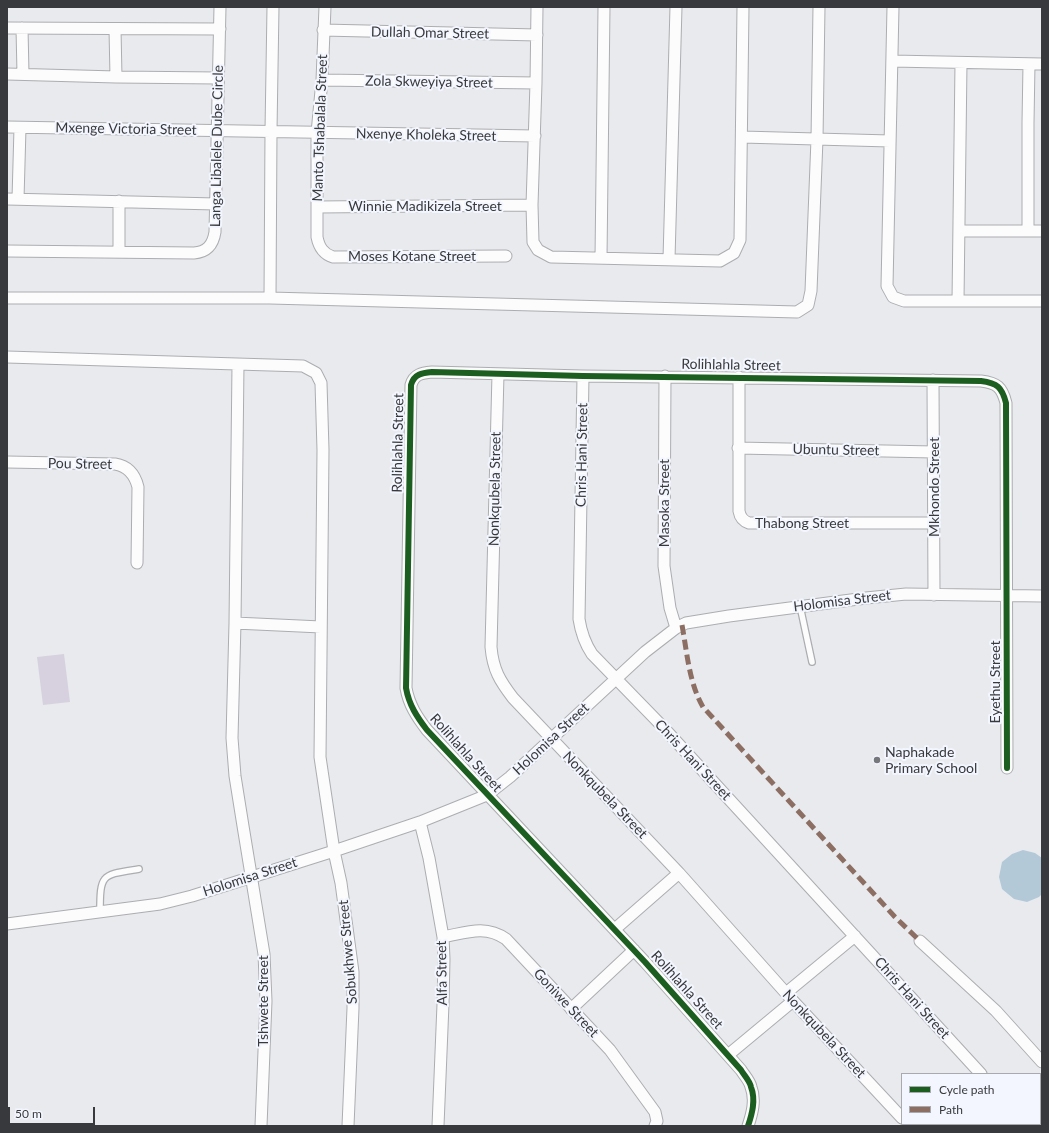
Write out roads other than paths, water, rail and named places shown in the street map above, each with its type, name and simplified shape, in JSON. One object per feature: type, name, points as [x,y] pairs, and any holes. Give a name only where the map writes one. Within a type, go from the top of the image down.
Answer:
[{"type":"street","name":"Langa Libalele Dube Circle","points":[[7,251],[194,253],[204,251],[210,246],[214,236],[216,204],[220,7]]},
{"type":"street","points":[[270,298],[273,7]]},
{"type":"street","name":"Manto Tshabalala Street","points":[[321,249],[317,237],[317,133],[322,80],[325,7]]},
{"type":"street","points":[[537,7],[535,136],[532,205],[533,242],[538,250],[551,257],[720,261],[734,253],[740,240],[743,7]]},
{"type":"street","points":[[601,258],[604,7]]},
{"type":"street","points":[[669,259],[676,7]]},
{"type":"street","points":[[7,298],[270,298],[797,312],[808,305],[811,291],[817,139],[819,7]]},
{"type":"street","points":[[893,7],[887,286],[893,297],[904,301],[1042,301]]},
{"type":"street","points":[[7,28],[220,29]]},
{"type":"street","points":[[22,28],[23,74]]},
{"type":"street","points":[[115,29],[116,77]]},
{"type":"street","name":"Dullah Omar Street","points":[[323,30],[537,35]]},
{"type":"street","points":[[892,61],[1042,64]]},
{"type":"street","points":[[958,301],[961,62]]},
{"type":"street","points":[[1028,231],[1029,64]]},
{"type":"street","points":[[7,74],[218,78]]},
{"type":"street","name":"Zola Skweyiya Street","points":[[322,80],[536,83]]},
{"type":"street","name":"Mxenge Victoria Street","points":[[7,127],[317,133]]},
{"type":"street","points":[[20,128],[13,199],[216,204]]},
{"type":"street","name":"Nxenye Kholeka Street","points":[[317,133],[535,136]]},
{"type":"street","points":[[742,136],[890,141]]},
{"type":"street","points":[[119,202],[119,252]]},
{"type":"street","name":"Winnie Madikizela Street","points":[[318,207],[532,205]]},
{"type":"street","points":[[959,231],[1042,231]]},
{"type":"street","name":"Moses Kotane Street","points":[[321,249],[326,254],[333,257],[506,256]]},
{"type":"street","name":"Sobukhwe Street","points":[[7,357],[302,366],[316,373],[321,383],[323,450],[320,757],[334,851],[341,883],[354,990],[348,1126]]},
{"type":"street","name":"Tshwete Street","points":[[238,364],[232,746],[242,826],[252,877],[264,954],[266,990],[261,1126]]},
{"type":"street","name":"Rolihlahla Street","points":[[748,1126],[753,1097],[751,1086],[741,1070],[615,929],[487,795],[421,722],[408,699],[406,688],[411,385],[413,379],[428,372],[583,376],[739,377],[990,382],[999,387],[1006,403],[1007,595]]},
{"type":"street","name":"Nonkqubela Street","points":[[498,374],[492,659],[497,675],[513,698],[679,873],[789,997],[901,1117]]},
{"type":"street","name":"Chris Hani Street","points":[[583,376],[579,619],[585,643],[592,654],[617,678],[980,1073]]},
{"type":"street","name":"Masoka Street","points":[[664,376],[664,566],[670,608],[676,628]]},
{"type":"street","name":"Thabong Street","points":[[739,377],[739,511],[740,515],[746,522],[934,523]]},
{"type":"street","name":"Mkhondo Street","points":[[933,380],[934,594]]},
{"type":"street","name":"Ubuntu Street","points":[[738,448],[934,452]]},
{"type":"street","name":"Pou Street","points":[[7,462],[115,464],[126,467],[134,477],[138,487],[137,563]]},
{"type":"street","name":"Holomisa Street","points":[[7,924],[160,904],[192,896],[420,822],[487,795],[510,777],[645,652],[676,628],[686,623],[800,606],[906,594],[1042,596]]},
{"type":"street","name":"Eyethu Street","points":[[1007,595],[1007,768]]},
{"type":"street","points":[[235,623],[321,627]]},
{"type":"street","name":"Alfa Street","points":[[420,822],[429,858],[443,937],[443,1004],[438,1126]]},
{"type":"street","points":[[615,929],[679,873]]},
{"type":"street","name":"Goniwe Street","points":[[443,937],[477,930],[494,932],[513,945],[610,1050],[655,1112],[657,1121],[655,1126]]},
{"type":"street","points":[[728,1055],[855,936]]},
{"type":"street","points":[[920,941],[996,1011],[1042,1062]]},
{"type":"street","points":[[571,1009],[634,950]]},
{"type":"lane","points":[[800,606],[812,662]]},
{"type":"lane","points":[[100,912],[100,891],[102,882],[105,878],[114,873],[140,869]]},
{"type":"water","points":[[1023,850],[1035,853],[1042,858],[1042,894],[1039,897],[1027,902],[1014,899],[1002,889],[999,877],[1002,862],[1012,854]]},
{"type":"place","name":"Naphakade Primary School","points":[[877,760]]}]
